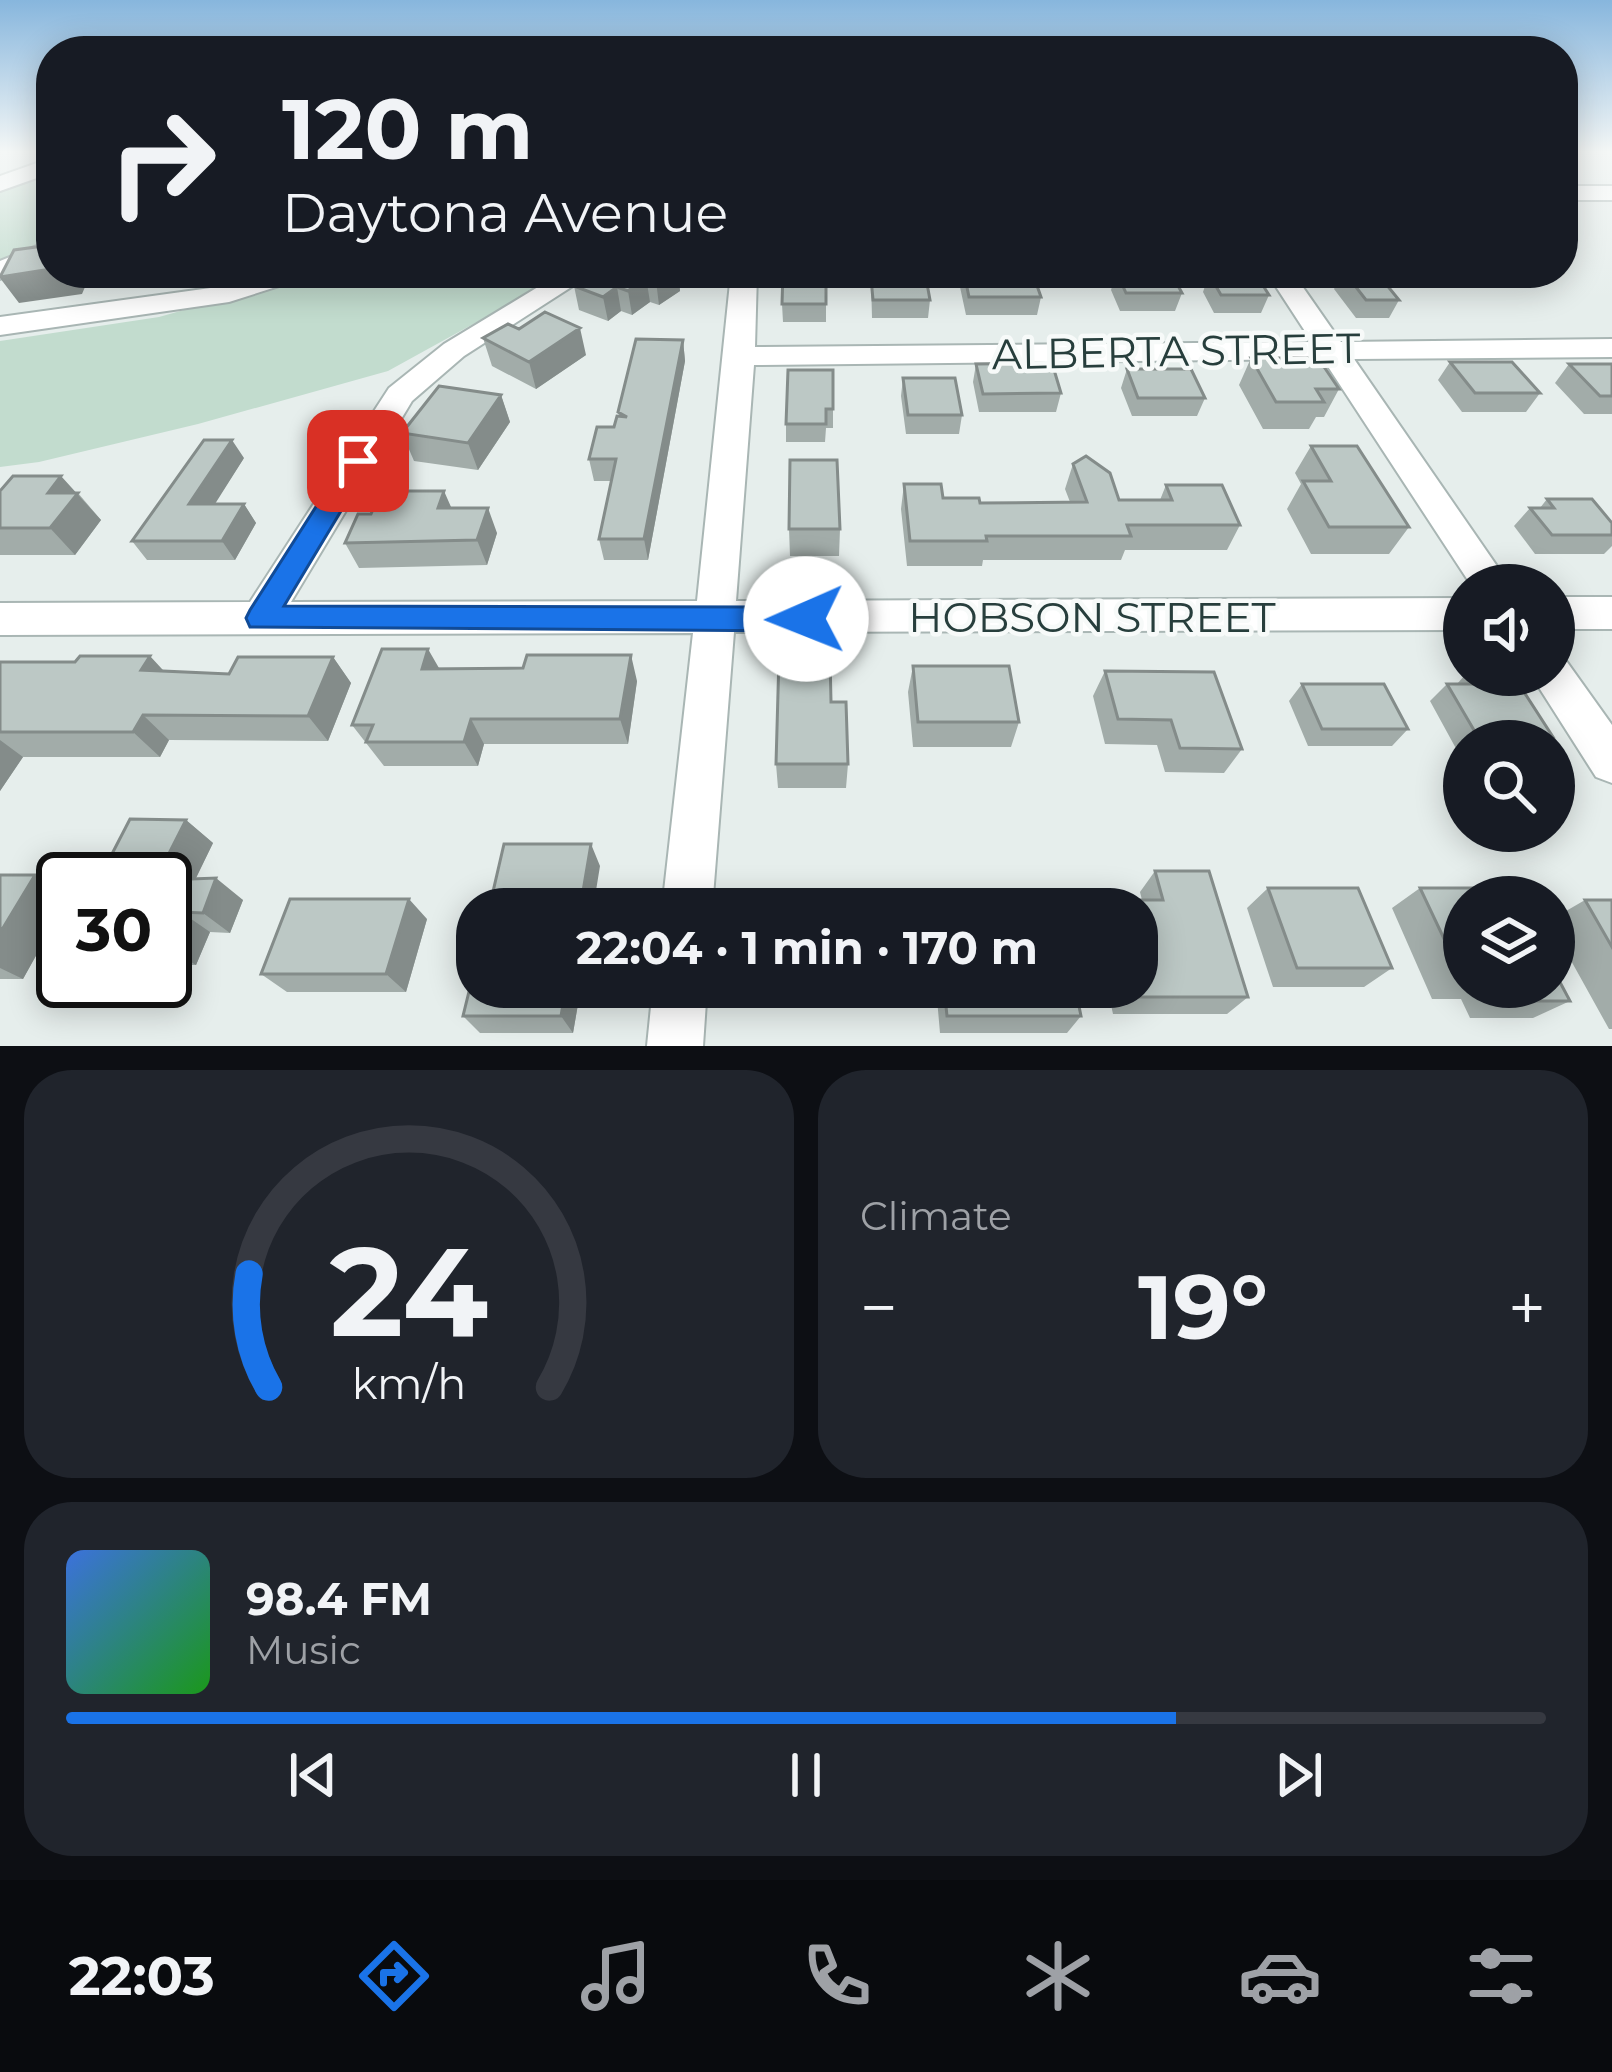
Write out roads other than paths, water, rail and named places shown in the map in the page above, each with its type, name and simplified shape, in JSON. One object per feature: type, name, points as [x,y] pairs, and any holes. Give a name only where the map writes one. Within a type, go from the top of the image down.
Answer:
[{"type":"street","points":[[0,271],[36,255]]},
{"type":"street","points":[[0,326],[247,288]]},
{"type":"street","points":[[261,618],[400,394],[454,350],[555,288]]},
{"type":"street","points":[[689,888],[743,288]]},
{"type":"street","points":[[1291,288],[1477,564]]},
{"type":"street","name":"ALBERTA STREET","points":[[740,356],[1612,348]]},
{"type":"street","points":[[1575,613],[1612,613]]},
{"type":"street","name":"HOBSON STREET","points":[[0,619],[1443,614]]},
{"type":"street","points":[[1566,696],[1612,762]]},
{"type":"street","points":[[675,1046],[678,1008]]}]
